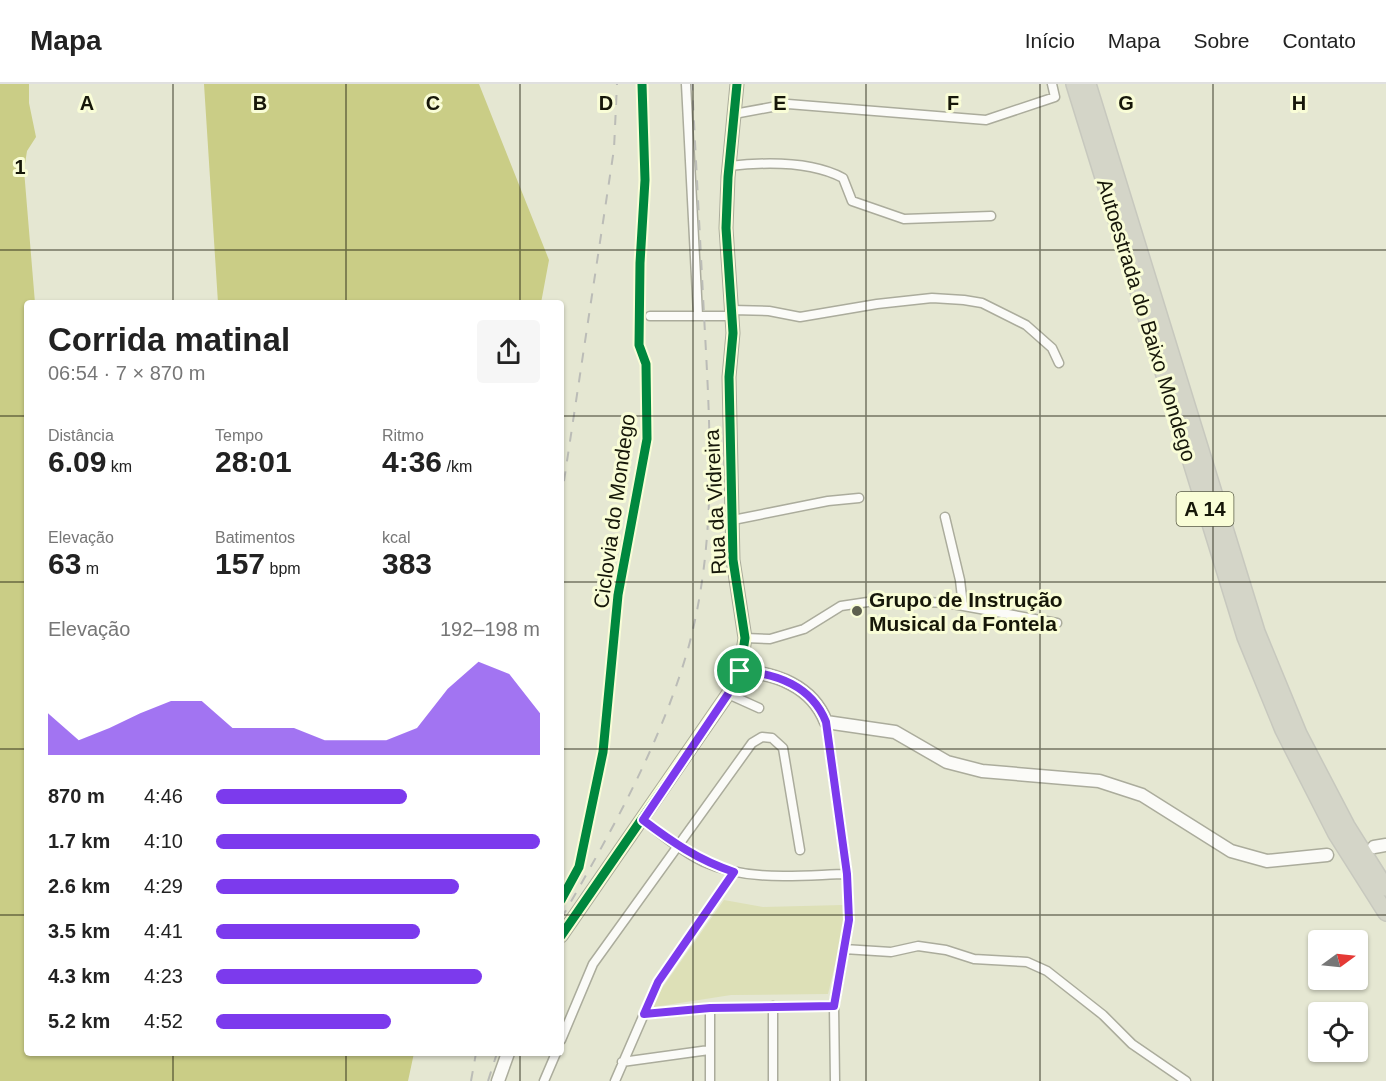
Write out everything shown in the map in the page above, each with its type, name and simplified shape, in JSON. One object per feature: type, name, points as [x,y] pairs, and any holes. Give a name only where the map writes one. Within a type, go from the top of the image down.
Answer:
[{"type":"highway","name":"Autoestrada do Baixo Mondego","points":[[1074,84],[1245,637],[1283,730],[1336,834],[1386,913]]},
{"type":"highway","name":"Autoestrada do Baixo Mondego","points":[[1088,84],[1257,632],[1299,734],[1347,826],[1386,888]]},
{"type":"street","points":[[686,84],[698,315]]},
{"type":"street","name":"Rua da Vidreira","points":[[564,932],[643,820],[728,694],[740,671],[745,638],[734,560],[729,377],[732,313],[726,228],[737,84]]},
{"type":"street","points":[[734,114],[788,104],[986,120],[1055,96],[1052,84]]},
{"type":"street","points":[[729,166],[759,162],[829,171],[843,178],[852,201],[904,219],[991,216]]},
{"type":"street","points":[[650,316],[769,311],[800,317],[877,304],[932,298],[964,300],[982,303],[1026,325],[1048,343],[1059,363]]},
{"type":"street","points":[[733,520],[828,501],[859,498]]},
{"type":"street","points":[[945,517],[960,580],[963,606]]},
{"type":"street","points":[[745,638],[770,639],[804,629],[818,618],[853,603],[881,600],[929,600],[1057,623]]},
{"type":"street","points":[[740,671],[765,674],[801,688],[819,705],[826,722],[847,874],[849,920],[834,1006],[835,1081]]},
{"type":"street","points":[[728,694],[759,708]]},
{"type":"street","points":[[826,722],[895,732],[947,762],[982,771],[1099,781],[1142,795],[1231,851],[1267,861],[1327,855]]},
{"type":"street","points":[[564,1033],[593,964],[752,743],[766,737],[778,742],[784,751],[800,850]]},
{"type":"street","points":[[643,820],[679,847],[705,862],[734,872],[782,876],[847,874]]},
{"type":"street","points":[[615,1081],[658,982],[734,872]]},
{"type":"street","points":[[844,949],[891,952],[918,946],[946,950],[974,959],[1027,962],[1047,971],[1103,1015],[1132,1044],[1186,1081]]},
{"type":"street","points":[[773,1006],[773,1081]]},
{"type":"street","points":[[644,1014],[710,1008],[834,1006]]},
{"type":"street","points":[[710,1008],[710,1081]]},
{"type":"street","points":[[622,1062],[709,1050]]},
{"type":"street","points":[[498,1081],[507,1056]]},
{"type":"street","points":[[544,1081],[555,1056]]},
{"type":"shaded area","points":[[0,84],[29,84],[29,103],[36,137],[27,151],[24,170],[35,300],[24,300],[24,1056],[413,1056],[408,1081],[0,1081]]},
{"type":"shaded area","points":[[204,84],[479,84],[549,260],[542,300],[218,300]]},
{"type":"shaded area","points":[[724,900],[763,907],[843,905],[844,927],[828,994],[731,995],[654,1007],[653,1001]]},
{"type":"railway","points":[[564,481],[614,149],[617,84]]},
{"type":"railway","points":[[564,914],[616,821],[649,754],[677,685],[698,608],[708,525],[710,483],[692,84]]},
{"type":"railway","points":[[471,1081],[475,1056]]},
{"type":"railway","points":[[488,1081],[496,1056]]},
{"type":"cycle path","name":"Ciclovia do Mondego","points":[[564,894],[579,867],[603,752],[618,595],[647,439],[646,364],[639,345],[640,263],[645,180],[642,84]]},
{"type":"cycle path","points":[[564,932],[728,694],[740,671],[745,638],[733,560],[729,377],[733,333],[726,228],[728,177],[737,84]]},
{"type":"place","name":"Grupo de Instrução Musical da Fontela","points":[[857,611]]},
{"type":"route","points":[[740,671],[765,674],[801,688],[819,705],[826,722],[847,874],[849,920],[834,1006],[710,1008],[644,1014],[658,982],[734,872],[705,862],[679,847],[643,820],[728,694],[740,671]]}]
